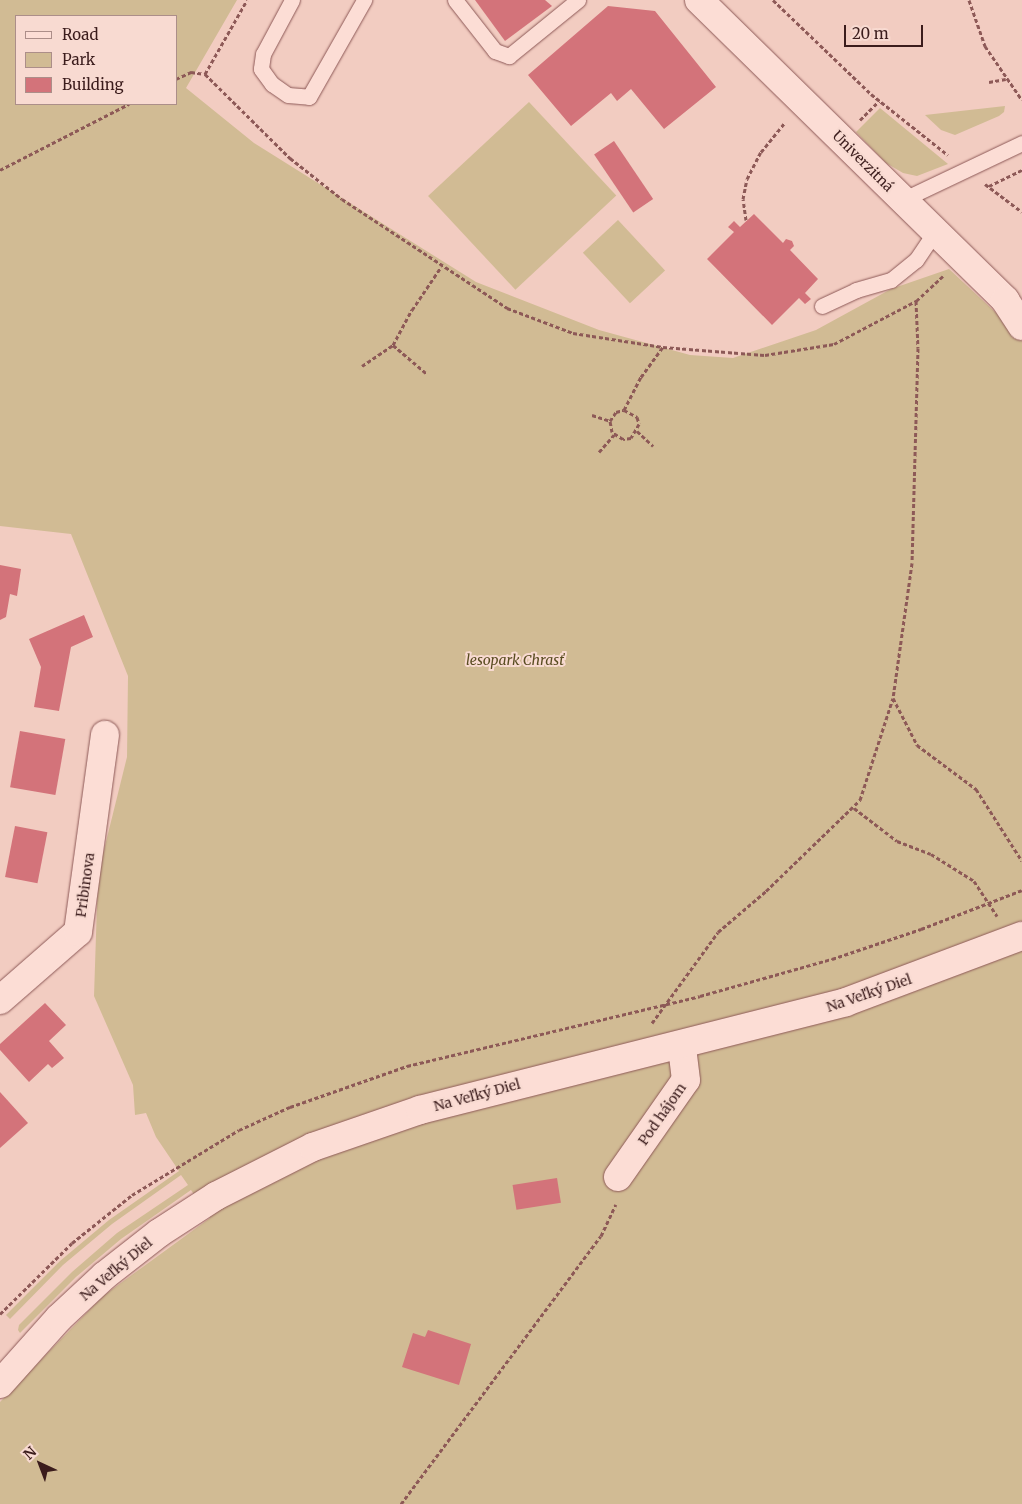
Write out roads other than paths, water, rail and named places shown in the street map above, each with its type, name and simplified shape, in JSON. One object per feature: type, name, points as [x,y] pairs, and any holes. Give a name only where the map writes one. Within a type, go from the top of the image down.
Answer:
[{"type":"street","name":"Univerzitná","points":[[699,0],[1005,300],[1022,326]]},
{"type":"street","name":"Pribinova","points":[[0,1000],[78,932],[105,735]]},
{"type":"street","name":"Na Veľký Diel","points":[[0,1384],[59,1318],[104,1276],[167,1228],[216,1196],[264,1170],[313,1147],[420,1110],[682,1046],[846,1002],[1022,936]]},
{"type":"street","name":"Pod hájom","points":[[618,1177],[686,1080],[682,1046]]},
{"type":"lane","points":[[292,0],[263,54],[261,69],[272,84],[288,95],[309,97],[364,0]]},
{"type":"lane","points":[[455,0],[494,51],[509,56],[578,0]]},
{"type":"lane","points":[[902,200],[1022,143]]},
{"type":"lane","points":[[822,306],[856,290],[891,280],[916,260],[935,232]]},
{"type":"park label","name":"lesopark Chrasť","points":[[515,660]]}]
